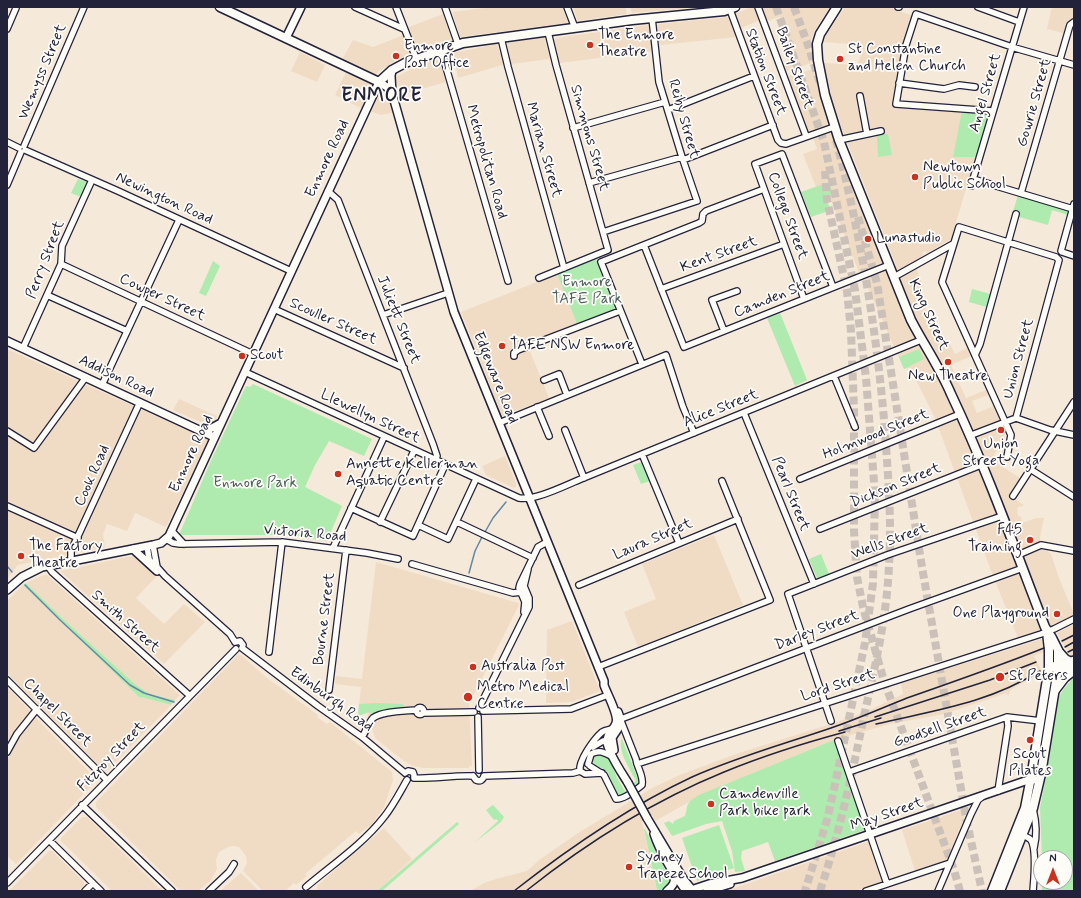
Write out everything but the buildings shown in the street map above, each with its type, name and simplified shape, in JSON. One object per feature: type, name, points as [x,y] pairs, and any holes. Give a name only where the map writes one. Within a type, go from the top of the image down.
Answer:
[{"type":"highway","points":[[220,7],[379,82]]},
{"type":"highway","name":"King Street","points":[[837,7],[820,34],[817,50],[826,100],[834,127],[911,320],[946,383],[970,436],[1047,632],[1050,650],[1049,667],[1025,808],[1022,835]]},
{"type":"highway","name":"Enmore Road","points":[[379,82],[392,70],[416,58],[458,44],[652,18],[724,11],[731,8]]},
{"type":"highway","name":"King Street","points":[[1047,632],[1058,650]]},
{"type":"highway","points":[[1000,891],[1033,808],[1040,781],[1055,691],[1058,667],[1058,650]]},
{"type":"highway","points":[[992,891],[1022,835]]},
{"type":"main road","points":[[286,38],[301,7]]},
{"type":"main road","name":"Edgeware Road","points":[[392,70],[392,93],[454,312],[604,681]]},
{"type":"main road","points":[[379,82],[386,85],[392,93]]},
{"type":"main road","name":"Enmore Road","points":[[166,539],[172,531],[214,437],[379,82]]},
{"type":"main road","name":"Addison Road","points":[[7,341],[214,437]]},
{"type":"main road","points":[[200,430],[210,429],[221,423]]},
{"type":"main road","points":[[7,590],[16,581],[28,573],[47,565],[150,546],[161,543],[166,539]]},
{"type":"main road","points":[[133,549],[157,571]]},
{"type":"main road","points":[[1058,650],[1066,659],[1073,662]]},
{"type":"main road","points":[[1049,667],[1058,667],[1073,662]]},
{"type":"main road","points":[[1055,691],[1065,678],[1074,671]]},
{"type":"main road","points":[[604,681],[607,684],[621,720],[614,730],[608,734],[612,757],[618,764]]},
{"type":"main road","points":[[604,681],[616,715],[614,730]]},
{"type":"main road","points":[[610,743],[618,764],[652,828],[659,847],[675,875],[690,891]]},
{"type":"main road","points":[[1031,779],[1040,781]]},
{"type":"main road","name":"May Street","points":[[707,891],[1031,779]]},
{"type":"main road","points":[[652,828],[661,839],[690,891]]},
{"type":"main road","points":[[667,891],[675,882],[675,875]]},
{"type":"main road","name":"May Street","points":[[690,891],[709,884],[742,878]]},
{"type":"street","name":"Wemyss Street","points":[[7,185],[84,7]]},
{"type":"street","points":[[356,7],[404,28]]},
{"type":"street","points":[[396,7],[416,58]]},
{"type":"street","points":[[445,7],[458,44]]},
{"type":"street","points":[[568,7],[575,28]]},
{"type":"street","name":"Bailey Street","points":[[758,7],[806,136]]},
{"type":"street","points":[[978,7],[1019,22]]},
{"type":"street","name":"Angel Street","points":[[971,186],[1024,7]]},
{"type":"street","points":[[7,29],[16,8]]},
{"type":"street","name":"Station Street","points":[[731,8],[778,140],[781,143],[786,144],[806,136]]},
{"type":"street","points":[[993,111],[896,104],[906,45],[916,14],[1012,47],[1074,65]]},
{"type":"street","name":"Reiby Street","points":[[603,232],[697,201],[682,159],[658,74],[652,18]]},
{"type":"street","name":"Gowrie Street","points":[[1021,193],[1070,25],[1074,22]]},
{"type":"street","name":"Simmons Street","points":[[548,32],[573,128],[608,250],[564,268]]},
{"type":"street","name":"Marian Street","points":[[501,38],[564,268]]},
{"type":"street","name":"Metropolitan Road","points":[[441,50],[508,281]]},
{"type":"street","points":[[668,110],[754,76]]},
{"type":"street","points":[[899,83],[944,89],[959,85],[975,87]]},
{"type":"street","points":[[860,96],[867,134]]},
{"type":"street","points":[[573,128],[665,102]]},
{"type":"street","points":[[589,183],[682,159],[773,125]]},
{"type":"street","points":[[806,136],[834,127]]},
{"type":"street","points":[[839,140],[881,132]]},
{"type":"street","name":"Newington Road","points":[[7,142],[292,271]]},
{"type":"street","name":"College Street","points":[[804,299],[755,164],[782,154],[833,288]]},
{"type":"street","points":[[973,179],[1073,206],[1061,251],[1074,256]]},
{"type":"street","name":"Perry Street","points":[[23,348],[60,264],[62,246],[92,180]]},
{"type":"street","points":[[642,364],[601,262],[702,222],[703,214],[706,210],[764,189]]},
{"type":"street","name":"Juliett Street","points":[[328,192],[338,200],[433,444],[437,456],[435,460]]},
{"type":"street","points":[[975,354],[980,344],[1016,214]]},
{"type":"street","points":[[102,385],[179,220]]},
{"type":"street","points":[[1007,457],[1011,435],[942,282],[959,227],[1008,242]]},
{"type":"street","name":"Union Street","points":[[970,436],[1016,418],[1059,262],[1056,256],[1008,242]]},
{"type":"street","name":"Kent Street","points":[[661,289],[784,244]]},
{"type":"street","points":[[894,277],[953,244]]},
{"type":"street","points":[[644,245],[661,289]]},
{"type":"street","name":"Cowper Street","points":[[60,264],[253,354]]},
{"type":"street","name":"Camden Street","points":[[661,289],[684,347],[889,265]]},
{"type":"street","points":[[539,278],[564,268]]},
{"type":"street","points":[[724,331],[712,300],[737,291]]},
{"type":"street","points":[[383,315],[448,293]]},
{"type":"street","points":[[47,295],[127,331]]},
{"type":"street","name":"Scouller Street","points":[[274,309],[404,368]]},
{"type":"street","points":[[514,356],[514,353],[518,350],[620,311]]},
{"type":"street","name":"Alice Street","points":[[530,498],[584,478],[921,340]]},
{"type":"street","points":[[499,423],[666,355],[683,407],[694,433]]},
{"type":"street","name":"Llewellyn Street","points":[[245,372],[476,479],[519,498],[530,498]]},
{"type":"street","points":[[544,380],[559,374],[567,395]]},
{"type":"street","points":[[834,376],[855,427]]},
{"type":"street","points":[[7,431],[34,448],[86,377]]},
{"type":"street","name":"Cook Road","points":[[71,561],[71,551],[140,402]]},
{"type":"street","points":[[1013,496],[1074,402]]},
{"type":"street","points":[[537,407],[549,436]]},
{"type":"street","name":"Pearl Street","points":[[744,413],[814,584]]},
{"type":"street","name":"Holmwood Street","points":[[800,479],[960,414]]},
{"type":"street","points":[[1016,418],[1055,431],[1074,435]]},
{"type":"street","points":[[565,430],[584,478]]},
{"type":"street","points":[[333,548],[384,437]]},
{"type":"street","points":[[380,522],[414,450]]},
{"type":"street","points":[[642,454],[678,543]]},
{"type":"street","points":[[351,508],[413,536],[445,465]]},
{"type":"street","name":"Dickson Street","points":[[820,529],[981,465]]},
{"type":"street","points":[[1030,470],[1074,497]]},
{"type":"street","points":[[418,525],[448,539],[476,479]]},
{"type":"street","points":[[598,667],[770,600],[722,481]]},
{"type":"street","points":[[7,506],[78,538]]},
{"type":"street","name":"Wells Street","points":[[806,649],[788,594],[887,555],[1002,516]]},
{"type":"street","name":"Laura Street","points":[[579,585],[738,519]]},
{"type":"street","points":[[456,522],[533,558]]},
{"type":"street","points":[[172,531],[184,544]]},
{"type":"street","name":"Victoria Road","points":[[166,539],[173,543],[184,544],[282,542],[333,548],[398,559]]},
{"type":"street","points":[[269,652],[282,542]]},
{"type":"street","points":[[478,717],[482,715],[481,709],[530,603],[523,591],[528,569],[539,546],[547,542]]},
{"type":"street","points":[[1018,555],[1041,545],[1074,551]]},
{"type":"street","points":[[150,546],[149,559],[157,571],[165,576]]},
{"type":"street","points":[[150,546],[157,567],[165,576],[230,634],[235,642],[234,645],[239,648]]},
{"type":"street","name":"Bourne Street","points":[[329,690],[346,550]]},
{"type":"street","points":[[412,564],[513,593],[523,591]]},
{"type":"street","name":"Smith Street","points":[[47,565],[52,572],[189,695]]},
{"type":"street","name":"Darley Street","points":[[621,720],[909,609],[1023,568]]},
{"type":"street","name":"Lord Street","points":[[637,764],[1047,632],[1074,619]]},
{"type":"street","name":"Fitzroy Street","points":[[7,883],[189,695],[239,648]]},
{"type":"street","name":"Edinburgh Road","points":[[239,648],[362,737],[405,773]]},
{"type":"street","points":[[806,649],[831,720]]},
{"type":"street","name":"Chapel Street","points":[[7,680],[107,780]]},
{"type":"street","points":[[362,737],[371,722],[378,716],[390,712],[404,712],[407,714],[419,712],[474,712],[476,708],[571,709],[608,695]]},
{"type":"street","points":[[7,752],[17,734],[37,709]]},
{"type":"street","points":[[474,712],[475,716],[478,717],[479,770]]},
{"type":"street","points":[[998,791],[1008,726],[1007,717]]},
{"type":"street","name":"Goodsell Street","points":[[850,772],[1007,717],[1041,721]]},
{"type":"street","points":[[581,764],[585,763],[602,773],[607,779],[614,798],[617,800],[637,789],[642,784],[642,777],[621,720]]},
{"type":"street","points":[[580,771],[582,759],[603,732],[614,730],[623,734],[637,764]]},
{"type":"street","points":[[838,741],[850,772],[887,884]]},
{"type":"street","points":[[588,751],[601,742],[610,743]]},
{"type":"street","points":[[587,774],[590,772],[589,765],[592,754],[596,752],[603,752],[612,757]]},
{"type":"street","points":[[998,755],[1004,754]]},
{"type":"street","points":[[473,776],[475,771],[479,770]]},
{"type":"street","points":[[479,770],[483,772],[484,776]]},
{"type":"street","points":[[407,780],[405,778],[405,773],[408,771],[411,771],[414,778]]},
{"type":"street","points":[[484,776],[573,773],[580,771],[583,774],[602,773]]},
{"type":"street","points":[[407,780],[410,781],[414,778],[423,779],[450,776],[473,776],[479,781],[482,780],[484,776]]},
{"type":"street","points":[[306,887],[377,825],[385,816],[407,780]]},
{"type":"street","points":[[938,891],[966,824],[978,800],[983,796]]},
{"type":"street","points":[[968,801],[971,814]]},
{"type":"street","points":[[82,806],[172,891]]},
{"type":"street","points":[[1033,808],[1036,832],[1034,850]]},
{"type":"street","points":[[1022,835],[1033,836],[1036,832]]},
{"type":"street","points":[[1022,835],[1031,841],[1034,850]]},
{"type":"street","points":[[49,840],[101,891]]},
{"type":"street","points":[[866,891],[950,863]]},
{"type":"street","points":[[209,891],[229,872],[234,864]]},
{"type":"street","points":[[85,891],[93,883]]},
{"type":"shaded area","points":[[492,7],[562,7],[568,21],[567,23],[460,37],[453,12]]},
{"type":"shaded area","points":[[573,7],[625,7],[627,14],[578,21]]},
{"type":"shaded area","points":[[630,7],[700,7],[632,13]]},
{"type":"shaded area","points":[[755,7],[760,20],[741,28],[735,14]]},
{"type":"shaded area","points":[[761,7],[830,7],[812,37],[810,45],[812,63],[786,71],[784,65],[795,61],[780,17],[766,21]]},
{"type":"shaded area","points":[[845,7],[888,7],[913,16],[902,45],[893,106],[988,115],[951,239],[927,253],[925,251],[922,253],[923,255],[914,262],[923,286],[920,288],[923,292],[917,296],[923,301],[929,317],[936,323],[940,341],[947,339],[955,354],[967,348],[971,356],[951,365],[966,398],[986,390],[988,395],[972,401],[977,413],[994,406],[1006,432],[994,455],[1003,467],[1020,478],[1015,499],[1024,505],[1017,508],[1017,513],[1019,517],[1021,516],[1022,523],[1036,518],[1044,518],[1040,537],[1041,545],[1051,554],[1074,614],[1074,616],[1052,626],[1018,638],[993,576],[935,418],[910,368],[904,369],[864,279],[896,265],[842,129],[832,98],[824,63],[857,65],[863,49],[848,44],[824,42],[826,35]]},
{"type":"shaded area","points":[[1054,7],[1074,7],[1074,30],[1070,26],[1067,36],[1063,33],[1047,29],[1051,10]]},
{"type":"shaded area","points":[[443,14],[452,39],[419,50],[395,61],[378,72],[371,84],[388,93],[392,111],[391,113],[381,115],[359,107],[335,95],[345,74],[343,58],[353,40],[373,47],[406,34],[404,29]]},
{"type":"shaded area","points":[[728,17],[736,37],[661,45],[659,43],[657,26],[659,24]]},
{"type":"shaded area","points":[[649,25],[653,51],[560,63],[554,40],[556,38]]},
{"type":"shaded area","points":[[544,37],[550,59],[511,64],[507,43]]},
{"type":"shaded area","points":[[497,44],[503,63],[502,65],[458,78],[453,53]]},
{"type":"shaded area","points":[[300,52],[325,65],[317,82],[291,71]]},
{"type":"shaded area","points":[[439,58],[446,82],[400,95],[396,77],[417,66]]},
{"type":"shaded area","points":[[813,69],[828,126],[808,132],[788,78],[789,76]]},
{"type":"shaded area","points":[[832,131],[883,264],[859,273],[829,195],[833,193],[829,182],[816,187],[803,154],[817,149],[813,138]]},
{"type":"shaded area","name":"TAFE NSW Enmore","points":[[557,274],[577,324],[527,344],[549,398],[502,416],[461,312]]},
{"type":"shaded area","points":[[7,349],[209,440],[166,527],[135,513],[127,531],[107,524],[103,534],[105,547],[18,565],[7,579]]},
{"type":"shaded area","points":[[179,399],[217,416],[215,421],[207,424],[203,423],[173,410]]},
{"type":"shaded area","points":[[505,456],[516,483],[514,488],[486,475],[482,466]]},
{"type":"shaded area","points":[[714,535],[743,605],[638,647],[624,612],[656,599],[642,564]]},
{"type":"shaded area","points":[[132,556],[156,577],[136,598],[164,624],[184,604],[205,622],[164,664],[60,571]]},
{"type":"shaded area","points":[[376,562],[518,603],[519,605],[469,704],[472,766],[469,766],[469,768],[424,768],[413,766],[404,761],[375,738],[367,713],[358,716],[361,687],[335,684],[336,676],[362,679]]},
{"type":"shaded area","points":[[47,575],[180,695],[175,700],[150,694],[136,685],[26,583]]},
{"type":"shaded area","points":[[23,585],[140,698],[171,705],[106,772],[7,673],[7,601]]},
{"type":"shaded area","points":[[572,621],[600,691],[571,702],[546,703],[547,630]]},
{"type":"shaded area","points":[[1074,624],[1074,655],[1070,655],[1057,633]]},
{"type":"shaded area","points":[[1042,639],[1044,652],[1034,656],[1042,672],[1012,689],[1008,697],[1007,693],[944,714],[890,724],[834,740],[705,793],[655,821],[652,815],[642,821],[657,891],[470,891],[484,883],[527,871],[539,860],[578,833],[654,787],[682,774],[739,753],[868,711],[903,694],[901,683]]},
{"type":"shaded area","points":[[238,655],[241,655],[267,678],[318,715],[317,717],[327,724],[330,722],[392,772],[393,780],[384,807],[372,824],[359,834],[356,831],[305,874],[307,876],[296,885],[294,883],[285,891],[263,891],[243,871],[247,863],[246,856],[239,847],[233,846],[219,852],[216,860],[217,869],[211,880],[198,891],[181,891],[96,807],[96,802]]},
{"type":"shaded area","points":[[7,687],[31,712],[7,741]]},
{"type":"shaded area","points":[[34,716],[97,780],[16,864],[7,856],[7,757],[9,758],[17,736]]},
{"type":"shaded area","points":[[967,808],[947,860],[915,871],[902,830]]},
{"type":"shaded area","points":[[82,817],[87,817],[162,891],[112,891],[61,841],[61,838]]},
{"type":"shaded area","points":[[384,828],[412,859],[377,891],[316,891],[318,885]]},
{"type":"shaded area","points":[[870,841],[883,881],[855,891],[726,891]]},
{"type":"shaded area","points":[[49,851],[52,851],[84,882],[84,885],[78,891],[9,891]]},
{"type":"shaded area","points":[[241,873],[259,891],[220,891]]},
{"type":"green space","points":[[962,111],[991,113],[979,157],[953,157]]},
{"type":"green space","points":[[888,134],[892,155],[878,157],[877,135]]},
{"type":"green space","points":[[78,179],[87,182],[81,197],[71,193]]},
{"type":"green space","points":[[829,182],[833,193],[825,197],[831,210],[811,217],[801,192]]},
{"type":"green space","points":[[1018,195],[1070,210],[1068,215],[1052,210],[1048,225],[1012,215]]},
{"type":"green space","name":"Enmore TAFE Park","points":[[596,259],[616,309],[577,324],[557,274]]},
{"type":"green space","points":[[213,261],[220,266],[206,296],[199,293]]},
{"type":"green space","points":[[972,289],[994,295],[990,308],[969,302]]},
{"type":"green space","points":[[780,313],[807,380],[795,386],[767,318]]},
{"type":"green space","points":[[919,349],[924,359],[904,369],[899,357]]},
{"type":"green space","name":"Enmore Park","points":[[253,384],[372,439],[364,456],[329,441],[315,465],[305,487],[342,506],[327,541],[285,534],[179,535],[210,463],[246,386],[250,387]]},
{"type":"green space","points":[[642,462],[650,481],[641,484],[633,465]]},
{"type":"green space","points":[[821,554],[829,574],[817,578],[809,559]]},
{"type":"green space","points":[[26,583],[136,685],[150,694],[175,700],[171,705],[140,698],[23,585]]},
{"type":"green space","points":[[1074,677],[1074,891],[1042,891],[1073,890],[1073,850],[1042,850],[1040,808],[1059,697]]},
{"type":"green space","points":[[359,704],[403,704],[405,708],[390,709],[372,714],[369,712],[358,716]]},
{"type":"green space","points":[[622,739],[639,781],[639,784],[636,787],[633,783],[636,781],[622,751]]},
{"type":"green space","points":[[834,740],[865,830],[775,861],[768,842],[742,851],[741,858],[745,871],[735,872],[732,851],[722,821],[706,824],[672,836],[664,823],[669,821],[673,824],[674,821],[685,816],[688,804],[699,795]]},
{"type":"green space","points":[[595,754],[602,754],[602,756],[607,758],[612,764],[617,778],[626,793],[621,796],[617,794],[608,773],[594,764],[592,758]]},
{"type":"green space","points":[[493,805],[504,817],[501,822],[475,842],[498,821],[496,819],[494,820],[486,810]]},
{"type":"green space","points":[[457,822],[459,824],[382,891],[377,891]]},
{"type":"green space","points":[[719,825],[734,868],[697,881],[682,838]]},
{"type":"green space","points":[[644,829],[669,878],[668,885],[662,891],[657,890]]},
{"type":"waterway","points":[[485,532],[493,518],[506,502]]},
{"type":"waterway","points":[[469,573],[475,551],[482,537]]},
{"type":"waterway","points":[[7,566],[12,572]]},
{"type":"waterway","points":[[25,585],[60,620],[130,685],[144,693],[174,702]]},
{"type":"tunnel","points":[[776,7],[824,142],[855,290],[866,378],[875,495],[873,583],[865,643],[827,820],[805,891]]},
{"type":"tunnel","points":[[794,7],[820,83]]},
{"type":"tunnel","points":[[820,891],[845,804],[876,660],[886,603],[890,548],[890,515],[885,431],[873,321],[853,212],[836,140]]},
{"type":"tunnel","points":[[825,171],[827,200],[847,291],[851,331],[854,410],[854,531],[857,577],[863,607],[884,681],[954,870],[960,891]]},
{"type":"tunnel","points":[[858,217],[877,283],[922,567],[967,823],[982,891]]},
{"type":"railway","points":[[1062,641],[1074,635]]},
{"type":"railway","points":[[1065,647],[1074,642]]},
{"type":"railway","points":[[514,891],[556,859],[600,829],[645,801],[692,777],[743,757],[841,725],[907,698],[993,668],[1044,648]]},
{"type":"railway","points":[[1068,652],[1074,649]]},
{"type":"railway","points":[[875,717],[990,680],[1036,662]]},
{"type":"railway","points":[[876,724],[940,710],[980,699],[1020,682],[1040,671]]},
{"type":"railway","points":[[839,731],[881,718]]},
{"type":"railway","points":[[526,891],[596,840],[671,796],[724,772],[799,745],[845,732]]},
{"type":"place","name":"The Enmore Theatre","points":[[590,45]]},
{"type":"place","name":"Enmore Post Office","points":[[396,56]]},
{"type":"place","name":"St Constantine and Helen Church","points":[[840,59]]},
{"type":"place","name":"Newtown Public School","points":[[915,177]]},
{"type":"place","name":"Lunastudio","points":[[868,239]]},
{"type":"place","name":"TAFE NSW Enmore","points":[[502,346]]},
{"type":"place","name":"Scout","points":[[242,356]]},
{"type":"place","name":"New Theatre","points":[[948,362]]},
{"type":"place","name":"Union Street Yoga","points":[[1001,430]]},
{"type":"place","name":"Annette Kellerman Aquatic Centre","points":[[338,474]]},
{"type":"place","name":"F45 Training","points":[[1030,540]]},
{"type":"place","name":"The Factory Theatre","points":[[21,556]]},
{"type":"place","name":"One Playground","points":[[1057,614]]},
{"type":"place","name":"Australia Post","points":[[473,667]]},
{"type":"place","name":"St Peters","points":[[1000,677]]},
{"type":"place","name":"Metro Medical Centre","points":[[468,697]]},
{"type":"place","name":"Scout Pilates","points":[[1030,740]]},
{"type":"place","name":"Camdenville Park bike park","points":[[711,804]]},
{"type":"place","name":"Sydney Trapeze School","points":[[629,867]]},
{"type":"district","name":"ENMORE","points":[[382,97]]}]
